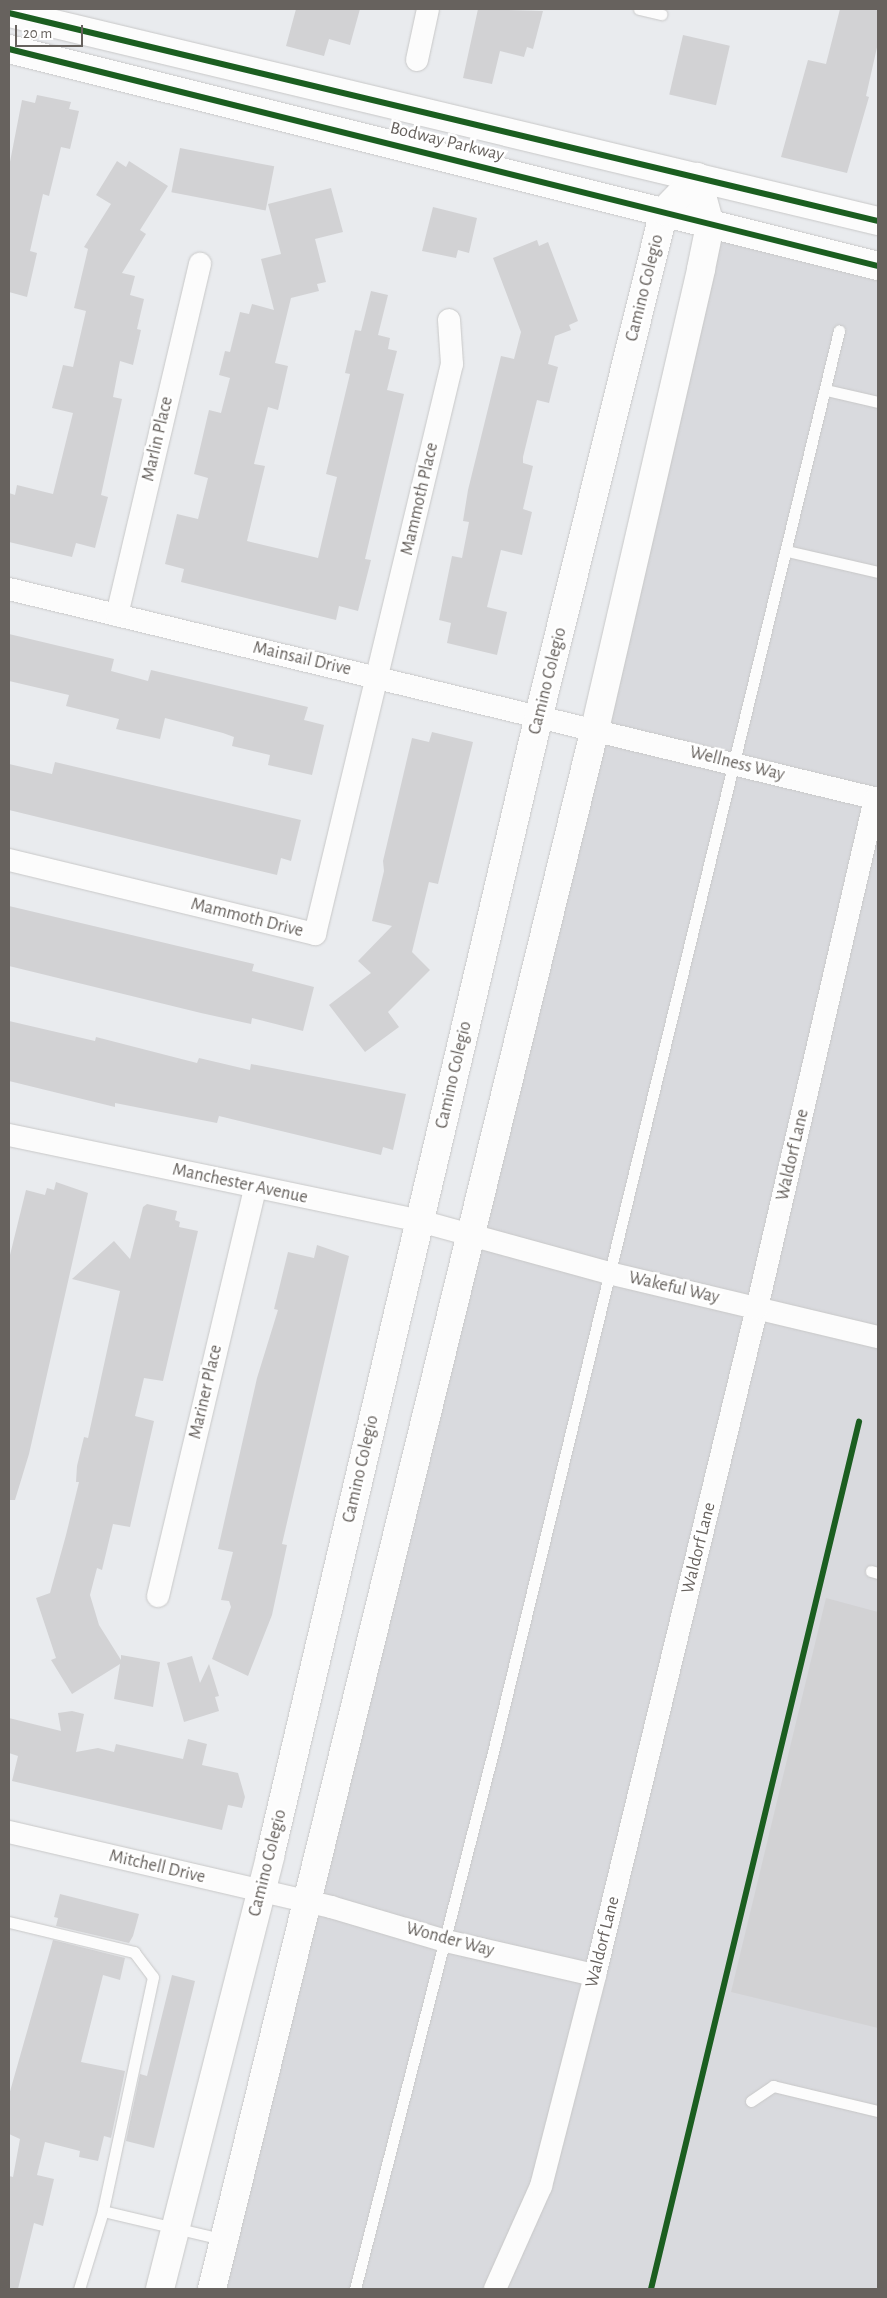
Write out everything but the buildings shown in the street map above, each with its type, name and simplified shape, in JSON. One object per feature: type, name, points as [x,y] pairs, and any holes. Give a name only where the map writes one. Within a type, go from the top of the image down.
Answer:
[{"type":"street","points":[[417,60],[428,9]]},
{"type":"street","name":"Bodway Parkway","points":[[9,13],[878,221]]},
{"type":"street","name":"Bodway Parkway","points":[[9,48],[878,266]]},
{"type":"street","points":[[212,2289],[226,2240],[305,1901],[595,729],[710,225],[697,177]]},
{"type":"street","name":"Camino Colegio","points":[[160,2289],[261,1891],[539,715],[664,211],[697,177]]},
{"type":"street","name":"Marlin Place","points":[[117,615],[200,264]]},
{"type":"street","name":"Mammoth Place","points":[[378,677],[452,364],[450,320]]},
{"type":"street","name":"Mainsail Drive","points":[[9,589],[595,729]]},
{"type":"street","name":"Mammoth Drive","points":[[9,860],[316,934],[378,677]]},
{"type":"street","name":"Wellness Way","points":[[595,729],[877,799]]},
{"type":"street","name":"Waldorf Lane","points":[[495,2289],[541,2186],[595,1975],[757,1308],[877,799]]},
{"type":"street","name":"Manchester Avenue","points":[[9,1135],[420,1221],[470,1235]]},
{"type":"street","name":"Mariner Place","points":[[158,1596],[255,1188]]},
{"type":"street","name":"Wakeful Way","points":[[470,1235],[609,1273],[878,1337]]},
{"type":"street","name":"Mitchell Drive","points":[[9,1832],[305,1901]]},
{"type":"street","name":"Wonder Way","points":[[305,1901],[446,1940],[595,1975]]},
{"type":"lane","points":[[639,9],[660,14]]},
{"type":"lane","points":[[355,2289],[446,1940],[787,551],[839,330]]},
{"type":"lane","points":[[826,390],[878,402]]},
{"type":"lane","points":[[787,551],[878,572]]},
{"type":"lane","points":[[9,1922],[134,1952],[153,1977],[103,2211],[79,2289]]},
{"type":"lane","points":[[751,2101],[773,2086],[878,2111]]},
{"type":"lane","points":[[103,2211],[226,2240]]},
{"type":"shaded area","points":[[710,225],[878,266],[878,2289],[212,2289]]},
{"type":"cycle path","points":[[9,13],[878,221]]},
{"type":"cycle path","points":[[9,49],[878,266]]},
{"type":"cycle path","points":[[651,2289],[859,1422]]}]
